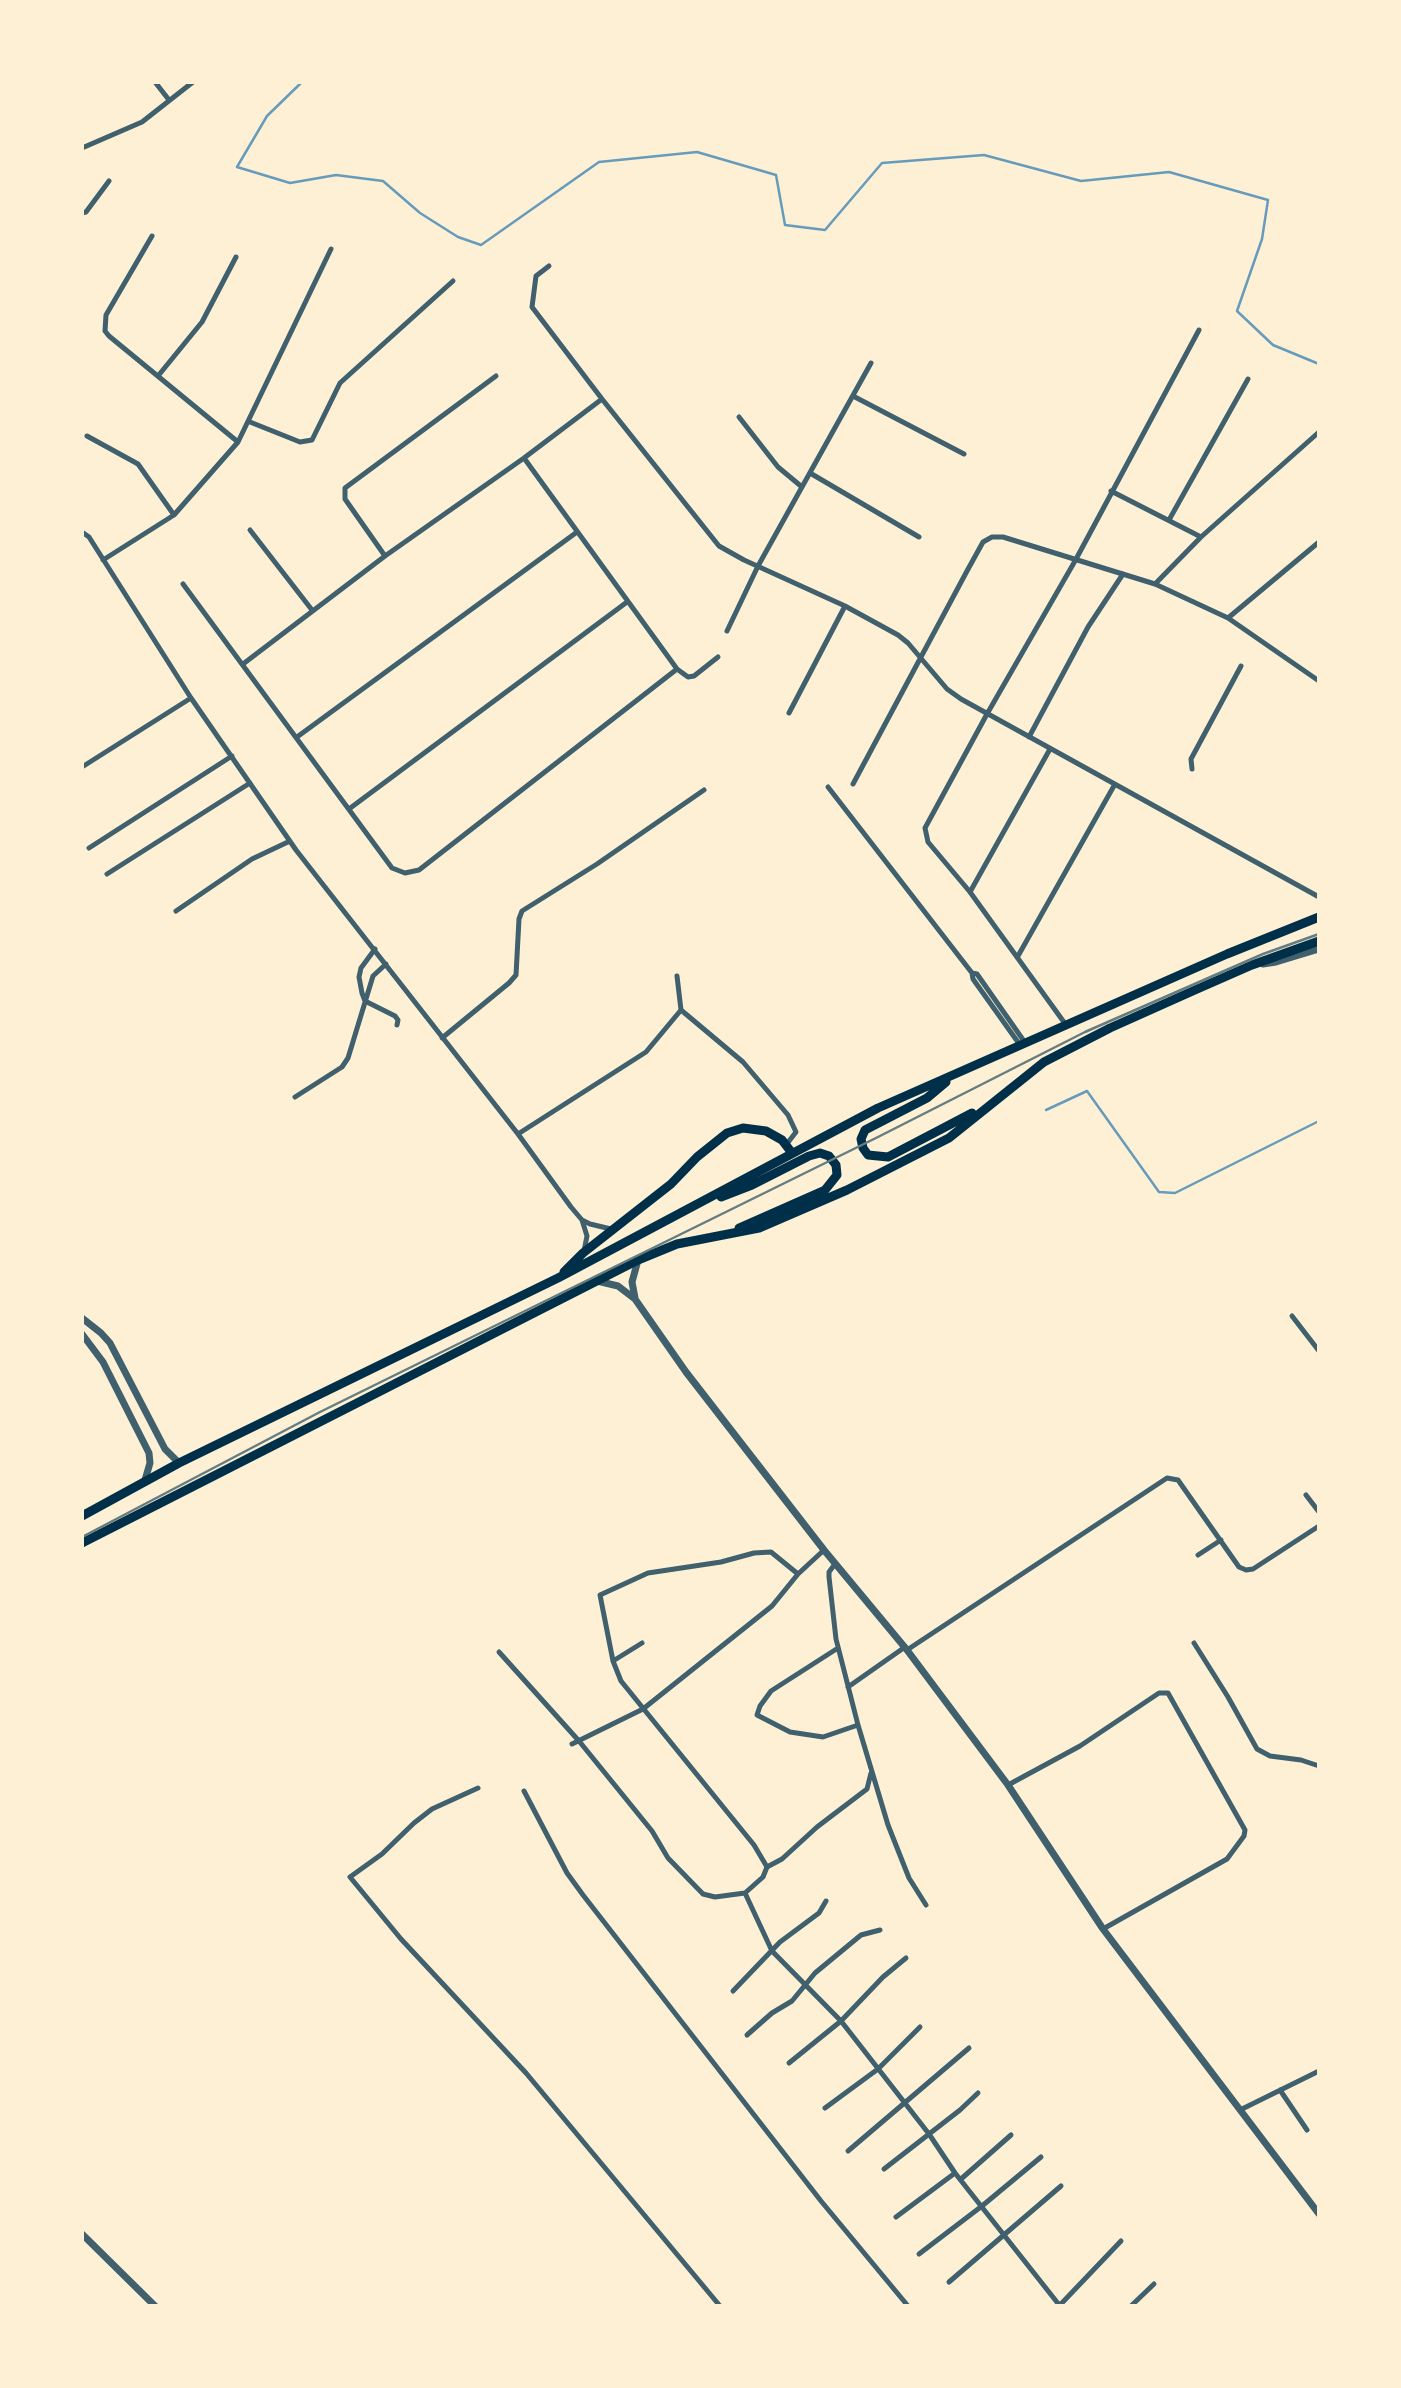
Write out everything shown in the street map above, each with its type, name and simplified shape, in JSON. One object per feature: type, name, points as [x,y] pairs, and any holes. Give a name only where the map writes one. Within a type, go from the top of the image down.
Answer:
[{"type":"main road","points":[[82,1516],[179,1463],[558,1278],[682,1213],[789,1149],[1066,1025],[1319,917]]},
{"type":"main road","points":[[82,1543],[639,1260],[677,1244],[759,1228],[847,1190],[948,1138],[1044,1062],[1110,1028],[1252,965],[1319,942]]},
{"type":"main road","points":[[953,1076],[927,1098],[865,1130],[861,1139],[867,1155],[888,1157],[992,1102]]},
{"type":"main road","points":[[558,1278],[583,1253],[670,1184],[697,1157],[727,1133],[743,1128],[760,1129],[772,1133],[789,1149]]},
{"type":"main road","points":[[682,1213],[752,1185],[809,1156],[820,1153],[829,1156],[836,1165],[837,1175],[825,1190],[722,1236]]},
{"type":"street","points":[[155,82],[169,100]]},
{"type":"street","points":[[82,148],[142,122],[193,82]]},
{"type":"street","points":[[82,213],[86,212],[109,180]]},
{"type":"street","points":[[152,236],[106,315],[104,325],[109,336],[238,442]]},
{"type":"street","points":[[103,560],[174,515],[238,442],[250,422],[331,249]]},
{"type":"street","points":[[158,376],[202,322],[236,257]]},
{"type":"street","points":[[549,266],[536,276],[532,307],[601,399],[719,546],[845,606],[898,635],[921,657],[947,689],[987,714],[1319,897]]},
{"type":"street","points":[[250,422],[300,442],[312,440],[340,383],[453,281]]},
{"type":"street","points":[[1066,1025],[970,892],[928,842],[925,828],[1075,561],[1199,330]]},
{"type":"street","points":[[727,631],[758,566],[871,363]]},
{"type":"street","points":[[385,556],[345,499],[345,488],[496,376]]},
{"type":"street","points":[[1170,520],[1248,379]]},
{"type":"street","points":[[853,396],[964,454]]},
{"type":"street","points":[[243,664],[312,610],[524,458],[601,399]]},
{"type":"street","points":[[739,417],[778,467],[802,487]]},
{"type":"street","points":[[1155,584],[1202,537],[1319,432]]},
{"type":"street","points":[[87,436],[138,464],[174,515]]},
{"type":"street","points":[[524,458],[677,669],[688,677],[694,676],[718,657]]},
{"type":"street","points":[[810,472],[919,537]]},
{"type":"street","points":[[1111,491],[1202,537]]},
{"type":"street","points":[[250,530],[312,610]]},
{"type":"street","points":[[82,532],[89,537],[191,698],[290,841],[582,1220],[587,1236],[583,1253]]},
{"type":"street","points":[[297,737],[577,532]]},
{"type":"street","points":[[853,784],[983,542],[992,537],[1003,537],[1155,584],[1228,618],[1319,681]]},
{"type":"street","points":[[1228,618],[1319,542]]},
{"type":"street","points":[[1029,737],[1088,627],[1123,574]]},
{"type":"street","points":[[183,584],[392,868],[405,873],[419,870],[677,669]]},
{"type":"street","points":[[349,809],[627,602]]},
{"type":"street","points":[[789,713],[845,606]]},
{"type":"street","points":[[1192,769],[1191,759],[1241,666]]},
{"type":"street","points":[[82,767],[191,698]]},
{"type":"street","points":[[970,892],[1050,749]]},
{"type":"street","points":[[89,848],[232,756]]},
{"type":"street","points":[[107,874],[250,783]]},
{"type":"street","points":[[1018,956],[1115,784]]},
{"type":"street","points":[[828,787],[972,973],[977,974],[1023,1045]]},
{"type":"street","points":[[442,1038],[516,975],[519,919],[522,911],[597,864],[704,790]]},
{"type":"street","points":[[176,911],[252,859],[290,841]]},
{"type":"street","points":[[1252,965],[1276,962],[1319,948]]},
{"type":"street","points":[[375,949],[361,968],[359,977],[365,1001],[395,1016],[398,1020],[397,1026]]},
{"type":"street","points":[[295,1097],[342,1067],[348,1058],[373,976],[386,964]]},
{"type":"street","points":[[677,976],[681,1010],[743,1062],[788,1115],[796,1132],[789,1149]]},
{"type":"street","points":[[518,1134],[646,1052],[681,1010]]},
{"type":"street","points":[[582,1220],[598,1227],[613,1228]]},
{"type":"street","points":[[635,1299],[632,1282],[639,1260]]},
{"type":"street","points":[[595,1281],[618,1286],[635,1299],[686,1372],[835,1564],[906,1649],[1008,1785],[1102,1929],[1319,2214]]},
{"type":"street","points":[[1292,1316],[1319,1351]]},
{"type":"street","points":[[82,1318],[110,1343],[165,1449],[179,1463]]},
{"type":"street","points":[[82,1334],[103,1362],[149,1453],[150,1463],[145,1480]]},
{"type":"street","points":[[129,1411],[141,1404]]},
{"type":"street","points":[[848,1688],[1167,1478],[1178,1480],[1239,1567],[1246,1570],[1253,1569],[1319,1526]]},
{"type":"street","points":[[1306,1495],[1319,1512]]},
{"type":"street","points":[[1198,1555],[1221,1540]]},
{"type":"street","points":[[575,1742],[643,1709],[772,1606],[798,1574],[824,1550]]},
{"type":"street","points":[[766,1867],[754,1845],[621,1681],[613,1661],[600,1595],[648,1573],[721,1562],[754,1553],[771,1552],[798,1574]]},
{"type":"street","points":[[835,1564],[829,1577],[838,1648],[858,1726],[888,1825],[909,1878],[926,1905]]},
{"type":"street","points":[[613,1661],[642,1643]]},
{"type":"street","points":[[1194,1643],[1257,1749],[1270,1756],[1301,1760],[1319,1766]]},
{"type":"street","points":[[838,1648],[771,1691],[757,1715],[790,1732],[823,1737],[858,1726]]},
{"type":"street","points":[[499,1652],[652,1830],[668,1858],[703,1894],[715,1897],[745,1893],[762,1877],[766,1867],[782,1859],[817,1827],[867,1789],[872,1770]]},
{"type":"street","points":[[1008,1785],[1080,1746],[1159,1693],[1168,1693],[1245,1830],[1244,1836],[1227,1859],[1102,1929]]},
{"type":"street","points":[[478,1788],[432,1809],[382,1854],[350,1877],[401,1939],[526,2073],[720,2306]]},
{"type":"street","points":[[524,1791],[575,1884],[821,2201],[908,2306]]},
{"type":"street","points":[[745,1893],[772,1951],[841,2021],[929,2134],[955,2173],[1060,2305],[1121,2241]]},
{"type":"street","points":[[733,1991],[780,1942],[819,1913],[826,1901]]},
{"type":"street","points":[[747,2035],[772,2012],[792,2001],[815,1973],[860,1935],[880,1930]]},
{"type":"street","points":[[789,2063],[841,2021],[883,1977],[906,1958]]},
{"type":"street","points":[[825,2108],[878,2069],[920,2027]]},
{"type":"street","points":[[848,2151],[969,2048]]},
{"type":"street","points":[[1240,2110],[1319,2071]]},
{"type":"street","points":[[1280,2090],[1307,2130]]},
{"type":"street","points":[[884,2169],[978,2094]]},
{"type":"street","points":[[961,2179],[1012,2135]]},
{"type":"street","points":[[919,2254],[1041,2157]]},
{"type":"street","points":[[896,2217],[955,2173]]},
{"type":"street","points":[[949,2282],[1061,2186]]},
{"type":"street","points":[[82,2234],[155,2306]]},
{"type":"street","points":[[1131,2306],[1154,2284]]},
{"type":"waterway","points":[[302,82],[267,116],[237,167],[290,183],[336,175],[383,181],[420,213],[458,237],[481,245],[599,162],[697,152],[776,175],[785,225],[825,230],[882,163],[984,155],[1081,181],[1169,172],[1268,200],[1262,239],[1237,311],[1273,345],[1319,364]]},
{"type":"waterway","points":[[1046,1110],[1087,1091],[1159,1192],[1175,1193],[1319,1121]]},
{"type":"railway","points":[[82,1537],[320,1412],[1085,1032],[1263,954],[1319,934]]}]
